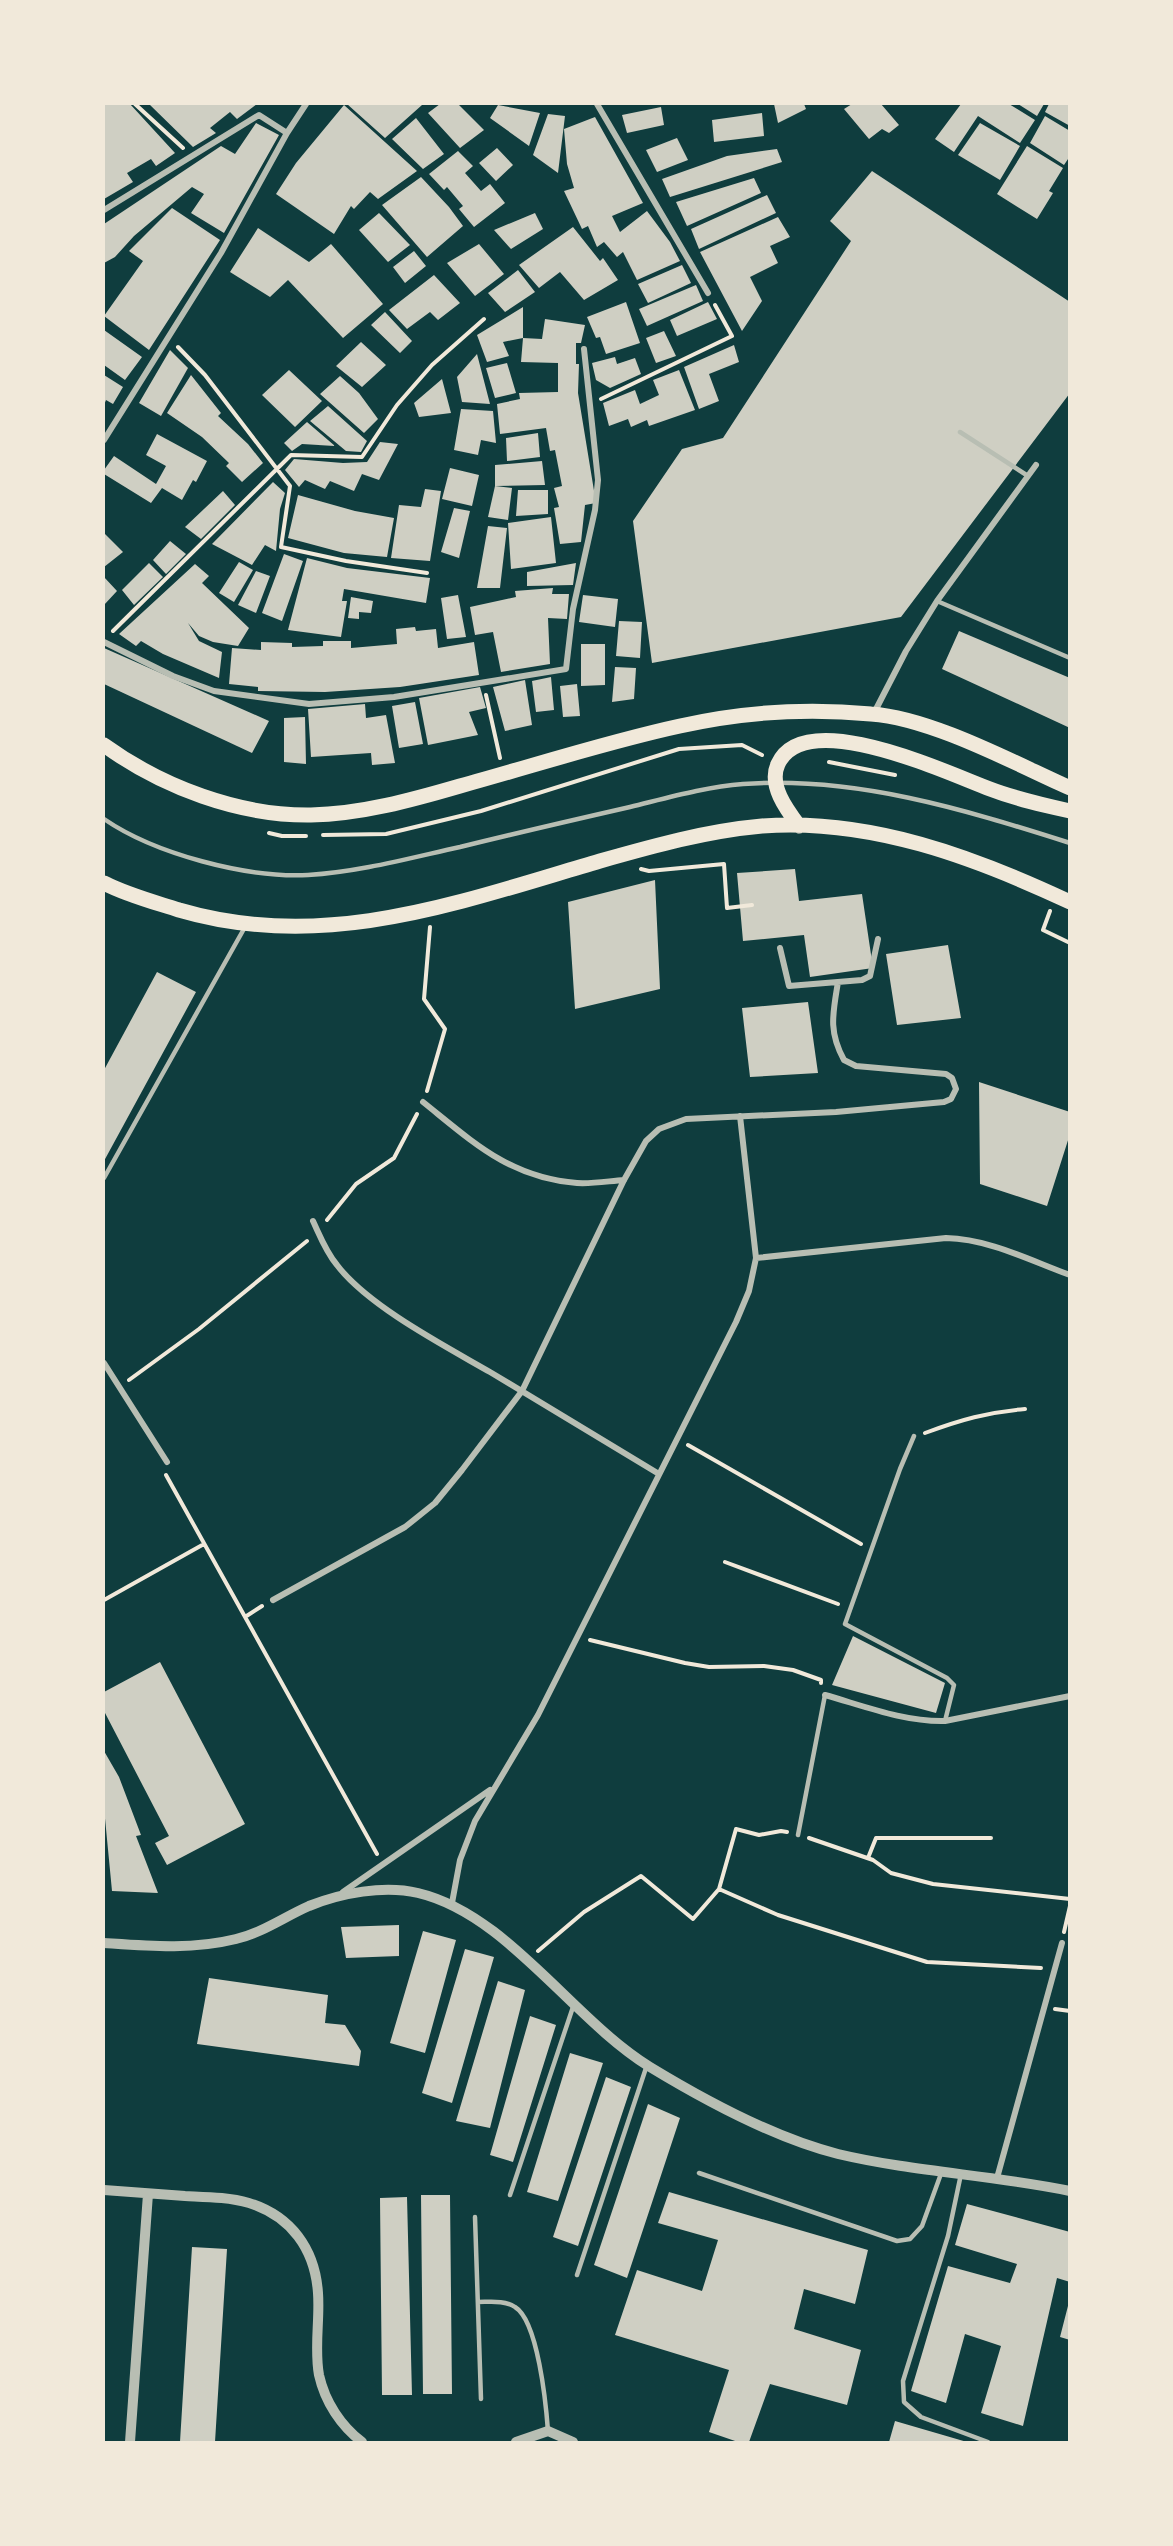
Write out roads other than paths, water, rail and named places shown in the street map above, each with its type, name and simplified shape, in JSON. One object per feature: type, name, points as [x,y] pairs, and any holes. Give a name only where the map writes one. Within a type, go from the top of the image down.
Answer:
[{"type":"main road","points":[[104,746],[127,762],[169,783],[219,802],[277,813],[312,815],[361,810],[415,799],[679,726],[731,717],[824,712],[874,714],[917,724],[955,737],[1070,788]]},
{"type":"main road","points":[[800,826],[786,810],[776,782],[776,767],[790,748],[805,743],[826,741],[883,748],[918,759],[990,789],[1070,811]]},
{"type":"main road","points":[[104,883],[153,902],[198,915],[246,924],[328,926],[375,921],[432,909],[643,849],[731,829],[800,826],[872,833],[914,842],[956,854],[1070,902]]},
{"type":"street","points":[[104,440],[221,253],[287,133],[306,104]]},
{"type":"street","points":[[597,104],[708,293]]},
{"type":"street","points":[[104,210],[259,115],[287,133]]},
{"type":"street","points":[[104,642],[173,676],[214,691],[259,699],[309,704],[355,701],[566,669],[579,575],[597,496],[598,480],[584,349]]},
{"type":"street","points":[[874,714],[906,651],[937,601],[1036,465]]},
{"type":"street","points":[[780,948],[789,986],[862,980],[870,976],[878,939]]},
{"type":"street","points":[[273,1600],[405,1527],[435,1503],[522,1391],[624,1180],[646,1141],[659,1129],[686,1119],[879,1108],[944,1102],[954,1095],[952,1078],[946,1074],[856,1066],[844,1060],[833,1033],[832,1019],[838,982]]},
{"type":"street","points":[[423,1102],[499,1161],[521,1171],[578,1183],[624,1180]]},
{"type":"street","points":[[452,1903],[466,1840],[493,1788],[538,1715],[736,1322],[749,1291],[756,1258],[740,1116]]},
{"type":"street","points":[[313,1221],[324,1246],[338,1267],[363,1291],[444,1346],[659,1473]]},
{"type":"street","points":[[756,1258],[946,1238],[965,1238],[1006,1250],[1070,1275]]},
{"type":"street","points":[[104,1363],[166,1462]]},
{"type":"street","points":[[825,1695],[905,1718],[928,1722],[945,1721],[1070,1696]]},
{"type":"street","points":[[337,1897],[493,1788]]},
{"type":"street","points":[[104,1943],[175,1947],[237,1939],[262,1930],[309,1906],[337,1897],[393,1890],[416,1892],[452,1903],[479,1920],[594,2024],[647,2065],[699,2096],[788,2137],[836,2153],[1070,2191]]},
{"type":"street","points":[[998,2178],[1062,1943]]},
{"type":"street","points":[[104,2190],[218,2197],[248,2202],[276,2214],[295,2230],[308,2248],[315,2268],[318,2294],[316,2345],[319,2375],[327,2399],[340,2421],[362,2442]]},
{"type":"street","points":[[130,2442],[148,2194]]},
{"type":"street","points":[[516,2442],[548,2431],[573,2442]]},
{"type":"lane","points":[[960,432],[1028,476]]},
{"type":"lane","points":[[937,601],[1070,658]]},
{"type":"lane","points":[[104,819],[161,848],[208,863],[258,872],[306,875],[355,869],[412,858],[689,793],[776,782],[823,784],[923,800],[1070,843]]},
{"type":"lane","points":[[104,1178],[246,924]]},
{"type":"lane","points":[[914,1436],[845,1624],[947,1678],[954,1685],[945,1721]]},
{"type":"lane","points":[[798,1835],[825,1695]]},
{"type":"lane","points":[[510,2195],[574,2004]]},
{"type":"lane","points":[[577,2275],[647,2065]]},
{"type":"lane","points":[[699,2173],[897,2241],[910,2239],[922,2226],[942,2171]]},
{"type":"lane","points":[[961,2174],[948,2236],[903,2381],[904,2402],[921,2417],[988,2442]]},
{"type":"lane","points":[[475,2217],[481,2399]]},
{"type":"lane","points":[[478,2302],[503,2303],[516,2307],[525,2318],[545,2385],[548,2431]]}]
